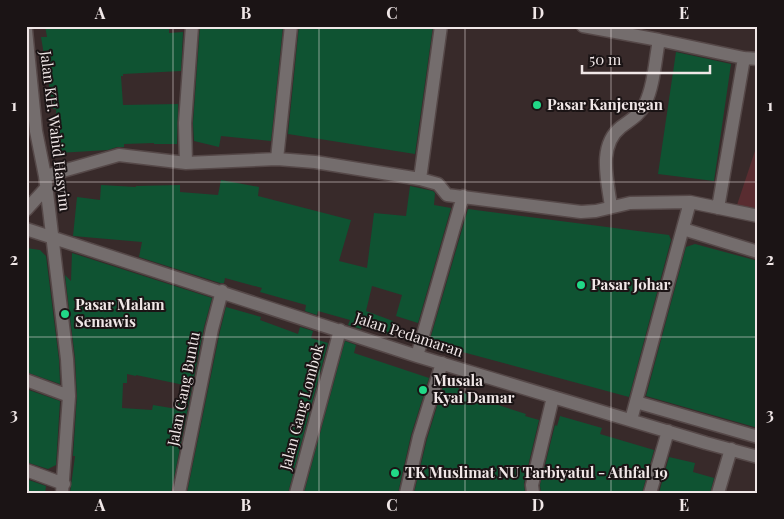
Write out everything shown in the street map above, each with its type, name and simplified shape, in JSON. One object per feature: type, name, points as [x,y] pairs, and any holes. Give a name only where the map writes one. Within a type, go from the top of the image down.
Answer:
[{"type":"street","points":[[186,163],[185,123],[192,26]]},
{"type":"street","points":[[277,159],[291,26]]},
{"type":"street","points":[[420,179],[441,26]]},
{"type":"street","points":[[582,26],[744,58],[758,59]]},
{"type":"street","name":"Jalan KH. Wahid Hasyim","points":[[26,30],[36,131],[46,182],[63,319],[69,396],[63,488]]},
{"type":"street","points":[[611,207],[606,163],[611,138],[619,129],[636,117],[646,104],[659,40]]},
{"type":"street","points":[[718,208],[744,58]]},
{"type":"street","points":[[26,210],[46,182],[119,155],[186,163],[277,159],[315,162],[420,179],[438,184],[447,195],[581,212],[630,203],[690,202],[758,216]]},
{"type":"street","points":[[416,356],[463,196]]},
{"type":"street","points":[[631,420],[690,202]]},
{"type":"street","name":"Jalan Pedamaran","points":[[26,229],[222,291],[416,356],[758,456]]},
{"type":"street","points":[[682,229],[758,252]]},
{"type":"street","name":"Jalan Gang Buntu","points":[[179,493],[212,329],[222,291]]},
{"type":"street","name":"Jalan Gang Lombok","points":[[296,493],[340,330]]},
{"type":"street","points":[[406,493],[419,437],[442,364]]},
{"type":"street","points":[[26,380],[69,396]]},
{"type":"street","points":[[533,493],[532,485],[554,397]]},
{"type":"street","points":[[636,402],[758,437]]},
{"type":"street","points":[[650,493],[668,431]]},
{"type":"street","points":[[718,493],[731,449]]},
{"type":"street","points":[[26,470],[63,488]]},
{"type":"shaded area","points":[[758,142],[758,212],[737,205]]},
{"type":"building","points":[[45,26],[169,26],[169,33],[183,32],[181,71],[123,74],[121,76],[123,105],[178,104],[177,144],[124,144],[124,147],[108,150],[58,153],[56,109],[53,109],[41,37],[47,37]]},
{"type":"building","points":[[200,26],[283,26],[271,141],[221,136],[219,147],[194,141],[193,123]]},
{"type":"building","points":[[299,26],[433,26],[415,154],[288,134]]},
{"type":"building","points":[[676,52],[731,64],[714,181],[658,174]]},
{"type":"building","points":[[221,180],[259,187],[258,196],[351,220],[339,261],[367,268],[374,213],[406,216],[410,186],[433,191],[435,193],[434,205],[451,208],[418,323],[396,316],[402,295],[372,286],[366,311],[393,321],[388,334],[362,324],[361,329],[348,325],[350,320],[318,311],[317,315],[305,311],[306,305],[260,292],[262,288],[225,278],[224,283],[220,283],[139,257],[142,242],[73,236],[77,197],[100,200],[101,185],[136,187],[180,185],[180,192],[218,195]]},
{"type":"building","points":[[468,209],[669,235],[671,240],[629,397],[429,343]]},
{"type":"building","points":[[695,244],[758,261],[758,428],[646,396],[686,247]]},
{"type":"building","points":[[26,248],[40,250],[46,256],[59,360],[60,384],[26,372]]},
{"type":"building","points":[[72,253],[212,298],[204,327],[171,493],[70,493],[75,456],[73,456],[77,396],[75,358],[65,275],[71,281]],"holes":[[[127,374],[184,385],[177,409],[153,405],[152,410],[122,408],[123,383],[127,383]]]},
{"type":"building","points":[[226,307],[261,317],[260,320],[298,334],[300,327],[313,331],[311,338],[328,343],[288,493],[187,493]]},
{"type":"building","points":[[345,341],[356,345],[354,353],[429,378],[411,435],[398,493],[304,493]]},
{"type":"building","points":[[445,380],[460,385],[458,391],[539,420],[524,483],[525,493],[414,493],[427,439]]},
{"type":"building","points":[[26,389],[60,401],[56,465],[48,469],[26,462]]},
{"type":"building","points":[[560,416],[602,428],[600,434],[654,450],[642,493],[541,493],[540,485],[555,425],[557,426]]},
{"type":"building","points":[[669,457],[695,463],[693,472],[714,478],[710,493],[659,493]]},
{"type":"building","points":[[26,479],[46,486],[45,493],[26,493]]},
{"type":"place","name":"Pasar Kanjengan","points":[[537,105]]},
{"type":"place","name":"Pasar Johar","points":[[581,285]]},
{"type":"place","name":"Pasar Malam Semawis","points":[[65,314]]},
{"type":"place","name":"Musala Kyai Damar","points":[[423,390]]},
{"type":"place","name":"TK Muslimat NU Tarbiyatul - Athfal 19","points":[[395,473]]}]
